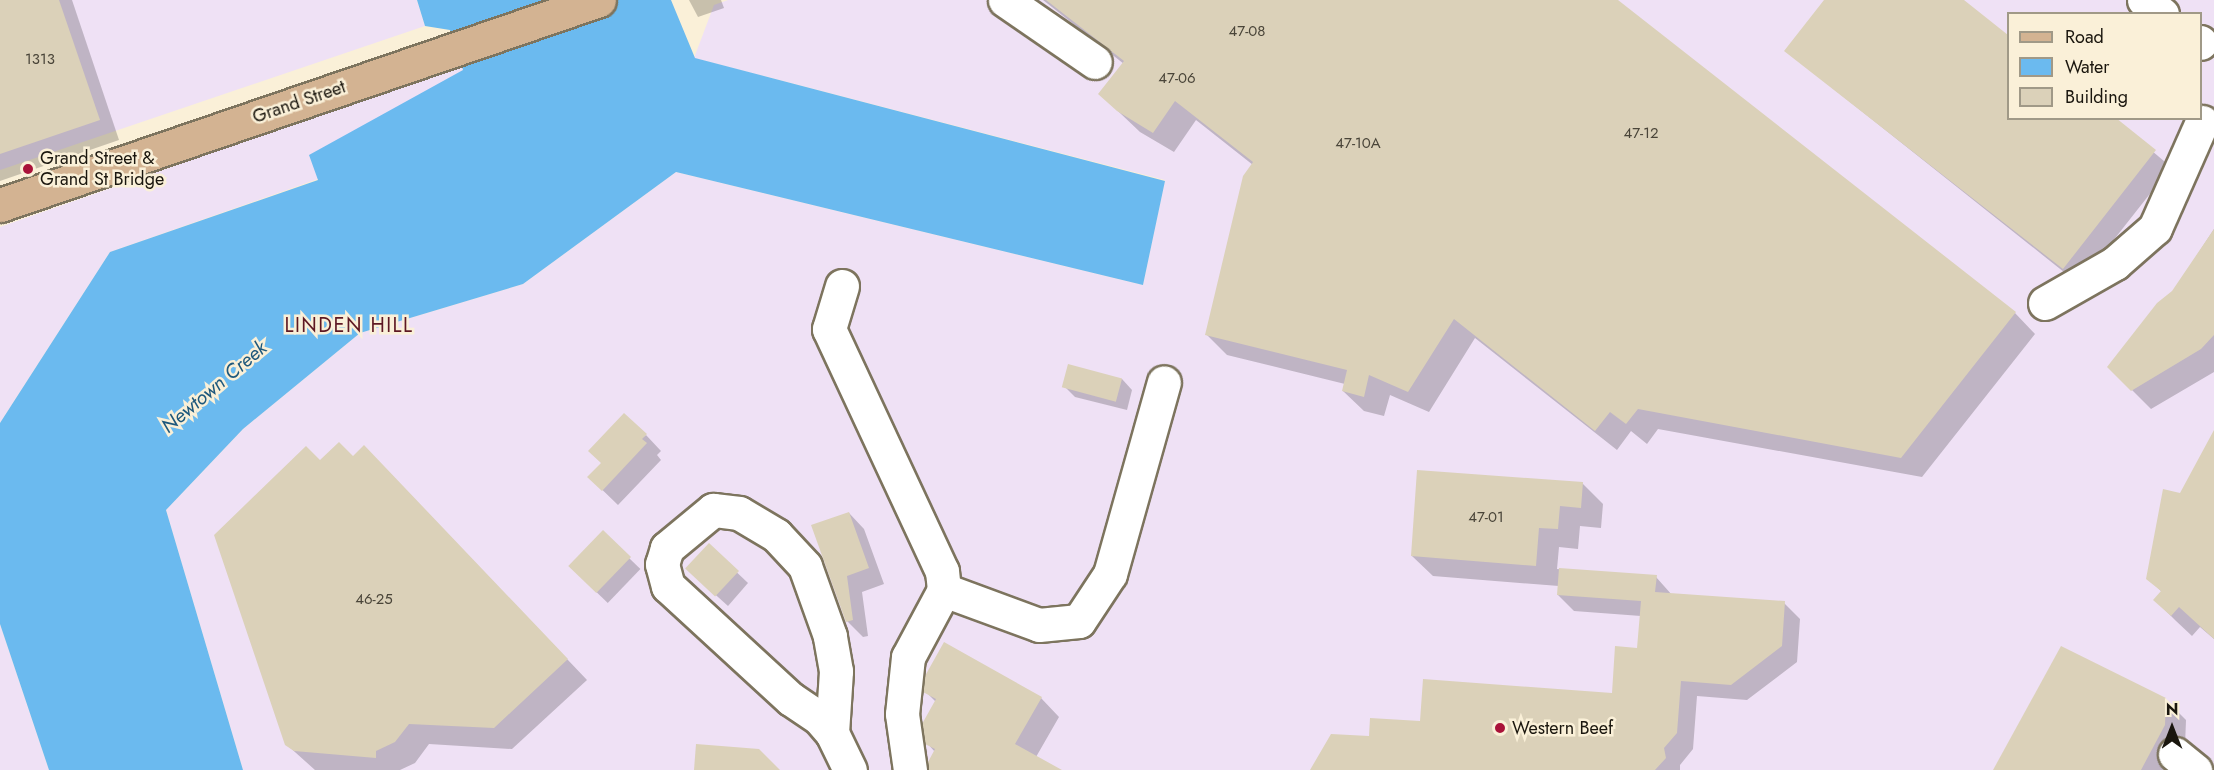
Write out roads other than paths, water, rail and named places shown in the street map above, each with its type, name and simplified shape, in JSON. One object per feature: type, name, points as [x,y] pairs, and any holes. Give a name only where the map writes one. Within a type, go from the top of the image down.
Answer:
[{"type":"main road","name":"Grand Street","points":[[0,205],[599,0]]},
{"type":"lane","points":[[1005,0],[1095,62]]},
{"type":"lane","points":[[2144,0],[2159,12]]},
{"type":"lane","points":[[2045,303],[2115,263],[2155,228],[2202,122]]},
{"type":"lane","points":[[842,286],[829,329],[839,357],[898,470],[942,571],[944,590],[908,657],[902,714],[905,756],[910,770]]},
{"type":"lane","points":[[944,590],[1039,625],[1079,621],[1110,574],[1164,382]]},
{"type":"lane","points":[[832,733],[836,671],[830,636],[805,566],[776,535],[739,513],[713,510],[667,548],[662,564],[668,586],[832,733],[850,770]]},
{"type":"water","name":"Newtown Creek","points":[[417,0],[671,0],[695,58],[1165,181],[1143,285],[676,172],[523,284],[360,333],[243,429],[166,510],[243,770],[49,770],[0,624],[0,423],[110,252],[318,180],[309,155],[463,70],[450,30],[425,26]]},
{"type":"place","name":"Grand Street & Grand St Bridge","points":[[28,169]]},
{"type":"place","name":"Western Beef","points":[[1500,728]]},
{"type":"district","name":"LINDEN HILL","points":[[349,325]]}]
